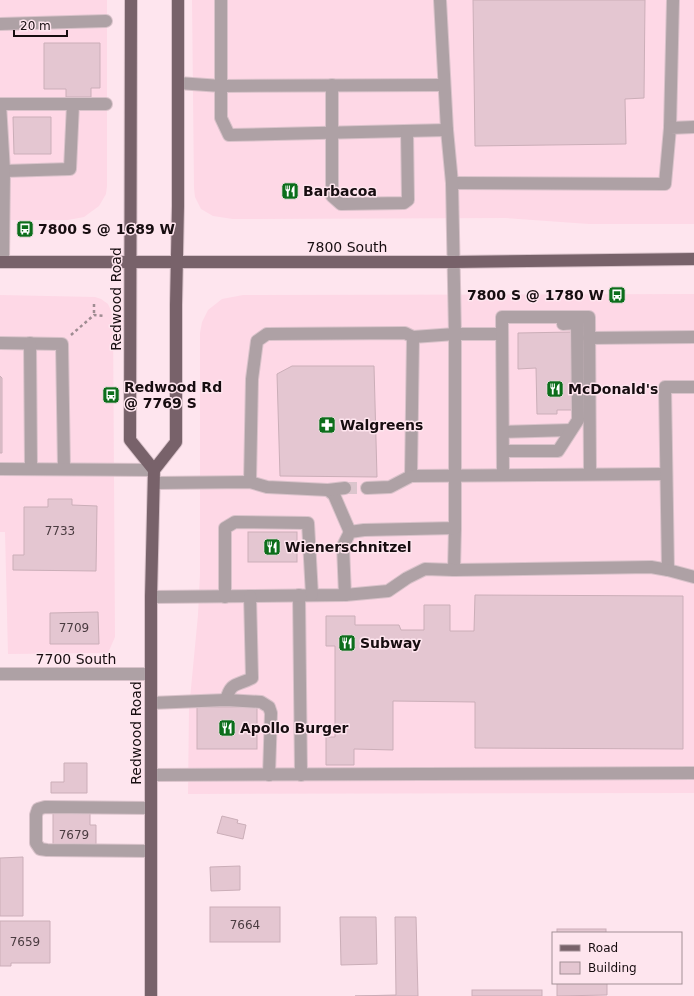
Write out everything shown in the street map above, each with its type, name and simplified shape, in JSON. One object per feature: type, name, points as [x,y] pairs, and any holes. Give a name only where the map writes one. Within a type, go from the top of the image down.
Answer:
[{"type":"main road","name":"Redwood Road","points":[[131,0],[130,440],[154,470],[151,597],[151,996]]},
{"type":"main road","points":[[154,470],[176,442],[178,0]]},
{"type":"main road","name":"7800 South","points":[[2,262],[453,262],[694,259]]},
{"type":"street","points":[[221,0],[221,118],[229,135],[447,130]]},
{"type":"street","points":[[440,0],[444,85],[452,183],[455,334],[454,570]]},
{"type":"street","points":[[452,183],[665,184],[670,128],[673,0]]},
{"type":"street","points":[[0,24],[106,21]]},
{"type":"street","points":[[178,83],[221,86],[444,85]]},
{"type":"street","points":[[332,85],[332,196],[341,204],[404,203],[408,200],[407,131]]},
{"type":"street","points":[[2,262],[4,172],[0,104],[106,104]]},
{"type":"street","points":[[4,172],[70,169],[73,104]]},
{"type":"street","points":[[670,128],[694,127]]},
{"type":"street","points":[[503,475],[502,317],[589,317],[590,474]]},
{"type":"street","points":[[250,482],[252,379],[257,341],[267,334],[405,334],[413,337],[577,323],[578,420],[558,451],[503,451]]},
{"type":"street","points":[[411,476],[413,337]]},
{"type":"street","points":[[589,338],[694,337]]},
{"type":"street","points":[[0,343],[62,344],[64,470]]},
{"type":"street","points":[[30,343],[31,469]]},
{"type":"street","points":[[668,570],[665,387],[694,387]]},
{"type":"street","points":[[503,432],[571,430]]},
{"type":"street","points":[[0,469],[154,470]]},
{"type":"street","points":[[367,488],[390,487],[411,476],[666,474]]},
{"type":"street","points":[[154,483],[250,482],[267,487],[328,490],[345,488]]},
{"type":"street","points":[[328,490],[334,495],[350,532],[343,546],[345,595]]},
{"type":"street","points":[[225,597],[225,528],[235,522],[308,523],[312,595]]},
{"type":"street","points":[[350,532],[364,530],[455,528]]},
{"type":"street","points":[[151,597],[345,595],[388,591],[406,578],[425,568],[454,570],[651,567],[694,577]]},
{"type":"street","points":[[299,595],[301,775]]},
{"type":"street","points":[[226,700],[228,693],[233,686],[252,678],[250,596]]},
{"type":"street","name":"7700 South","points":[[0,674],[151,674]]},
{"type":"street","points":[[151,703],[226,700],[261,702],[269,707],[271,713],[269,775]]},
{"type":"street","points":[[151,775],[694,773]]},
{"type":"street","points":[[151,808],[45,807],[38,809],[36,815],[36,843],[40,849],[151,851]]},
{"type":"path","points":[[94,304],[94,315]]},
{"type":"path","points":[[68,337],[94,315],[106,316]]},
{"type":"shaded area","points":[[0,0],[107,0],[107,186],[106,194],[99,206],[84,217],[68,220],[0,220]]},
{"type":"shaded area","points":[[192,0],[694,0],[694,224],[589,224],[506,218],[233,219],[213,216],[201,209],[195,197],[194,188]]},
{"type":"shaded area","points":[[694,294],[694,793],[188,794],[189,709],[198,615],[200,574],[200,333],[202,322],[208,310],[222,299],[243,295]]},
{"type":"shaded area","points":[[0,295],[95,297],[108,304],[113,315],[115,637],[108,653],[8,654],[5,532],[0,532]]},
{"type":"building","points":[[473,0],[645,0],[644,98],[625,99],[626,144],[475,146]]},
{"type":"building","points":[[44,43],[100,43],[100,88],[91,88],[91,97],[66,97],[66,89],[44,89]]},
{"type":"building","points":[[13,117],[51,117],[51,154],[14,154]]},
{"type":"building","name":"McDonald's","points":[[573,332],[573,410],[557,410],[557,414],[537,414],[536,368],[518,369],[518,333]]},
{"type":"building","name":"Walgreens","points":[[292,366],[374,366],[377,477],[280,476],[277,374]]},
{"type":"building","points":[[0,376],[2,378],[2,453],[0,453]]},
{"type":"building","points":[[48,499],[72,499],[72,505],[97,506],[96,571],[13,570],[13,555],[24,555],[24,507],[48,507]]},
{"type":"building","name":"Wienerschnitzel","points":[[248,532],[297,532],[297,562],[248,562]]},
{"type":"building","points":[[475,595],[683,596],[683,749],[475,748],[475,702],[393,701],[393,750],[354,749],[354,765],[326,765],[326,737],[335,737],[335,646],[326,646],[326,616],[355,616],[355,625],[399,625],[401,630],[424,630],[424,605],[450,605],[450,631],[474,631]]},
{"type":"building","points":[[98,612],[99,644],[50,644],[50,613]]},
{"type":"building","name":"Apollo Burger","points":[[197,707],[257,707],[257,749],[197,749]]},
{"type":"building","points":[[64,763],[87,763],[87,793],[51,793],[51,782],[64,782]]},
{"type":"building","points":[[90,812],[90,825],[96,825],[96,845],[53,845],[53,813]]},
{"type":"building","points":[[222,816],[238,820],[237,823],[246,825],[243,839],[217,833]]},
{"type":"building","points":[[23,857],[23,916],[0,916],[0,858]]},
{"type":"building","points":[[240,866],[240,890],[211,891],[210,867]]},
{"type":"building","points":[[210,907],[280,907],[280,942],[210,942]]},
{"type":"building","points":[[340,917],[376,917],[377,964],[341,965]]},
{"type":"building","points":[[395,917],[416,917],[418,996],[355,996],[396,995]]},
{"type":"building","points":[[0,921],[50,921],[50,963],[11,963],[11,966],[0,966]]},
{"type":"building","points":[[557,929],[606,929],[606,932],[557,932]]},
{"type":"building","points":[[557,984],[607,984],[607,995],[557,996]]},
{"type":"building","points":[[472,990],[542,990],[542,996],[472,996]]},
{"type":"tunnel","points":[[345,488],[367,488]]},
{"type":"place","name":"Barbacoa","points":[[290,191]]},
{"type":"place","name":"7800 S @ 1689 W","points":[[25,229]]},
{"type":"place","name":"7800 S @ 1780 W","points":[[617,295]]},
{"type":"place","name":"McDonald's","points":[[555,389]]},
{"type":"place","name":"Redwood Rd @ 7769 S","points":[[111,395]]},
{"type":"place","name":"Walgreens","points":[[327,425]]},
{"type":"place","name":"Wienerschnitzel","points":[[272,547]]},
{"type":"place","name":"Subway","points":[[347,643]]},
{"type":"place","name":"Apollo Burger","points":[[227,728]]}]
